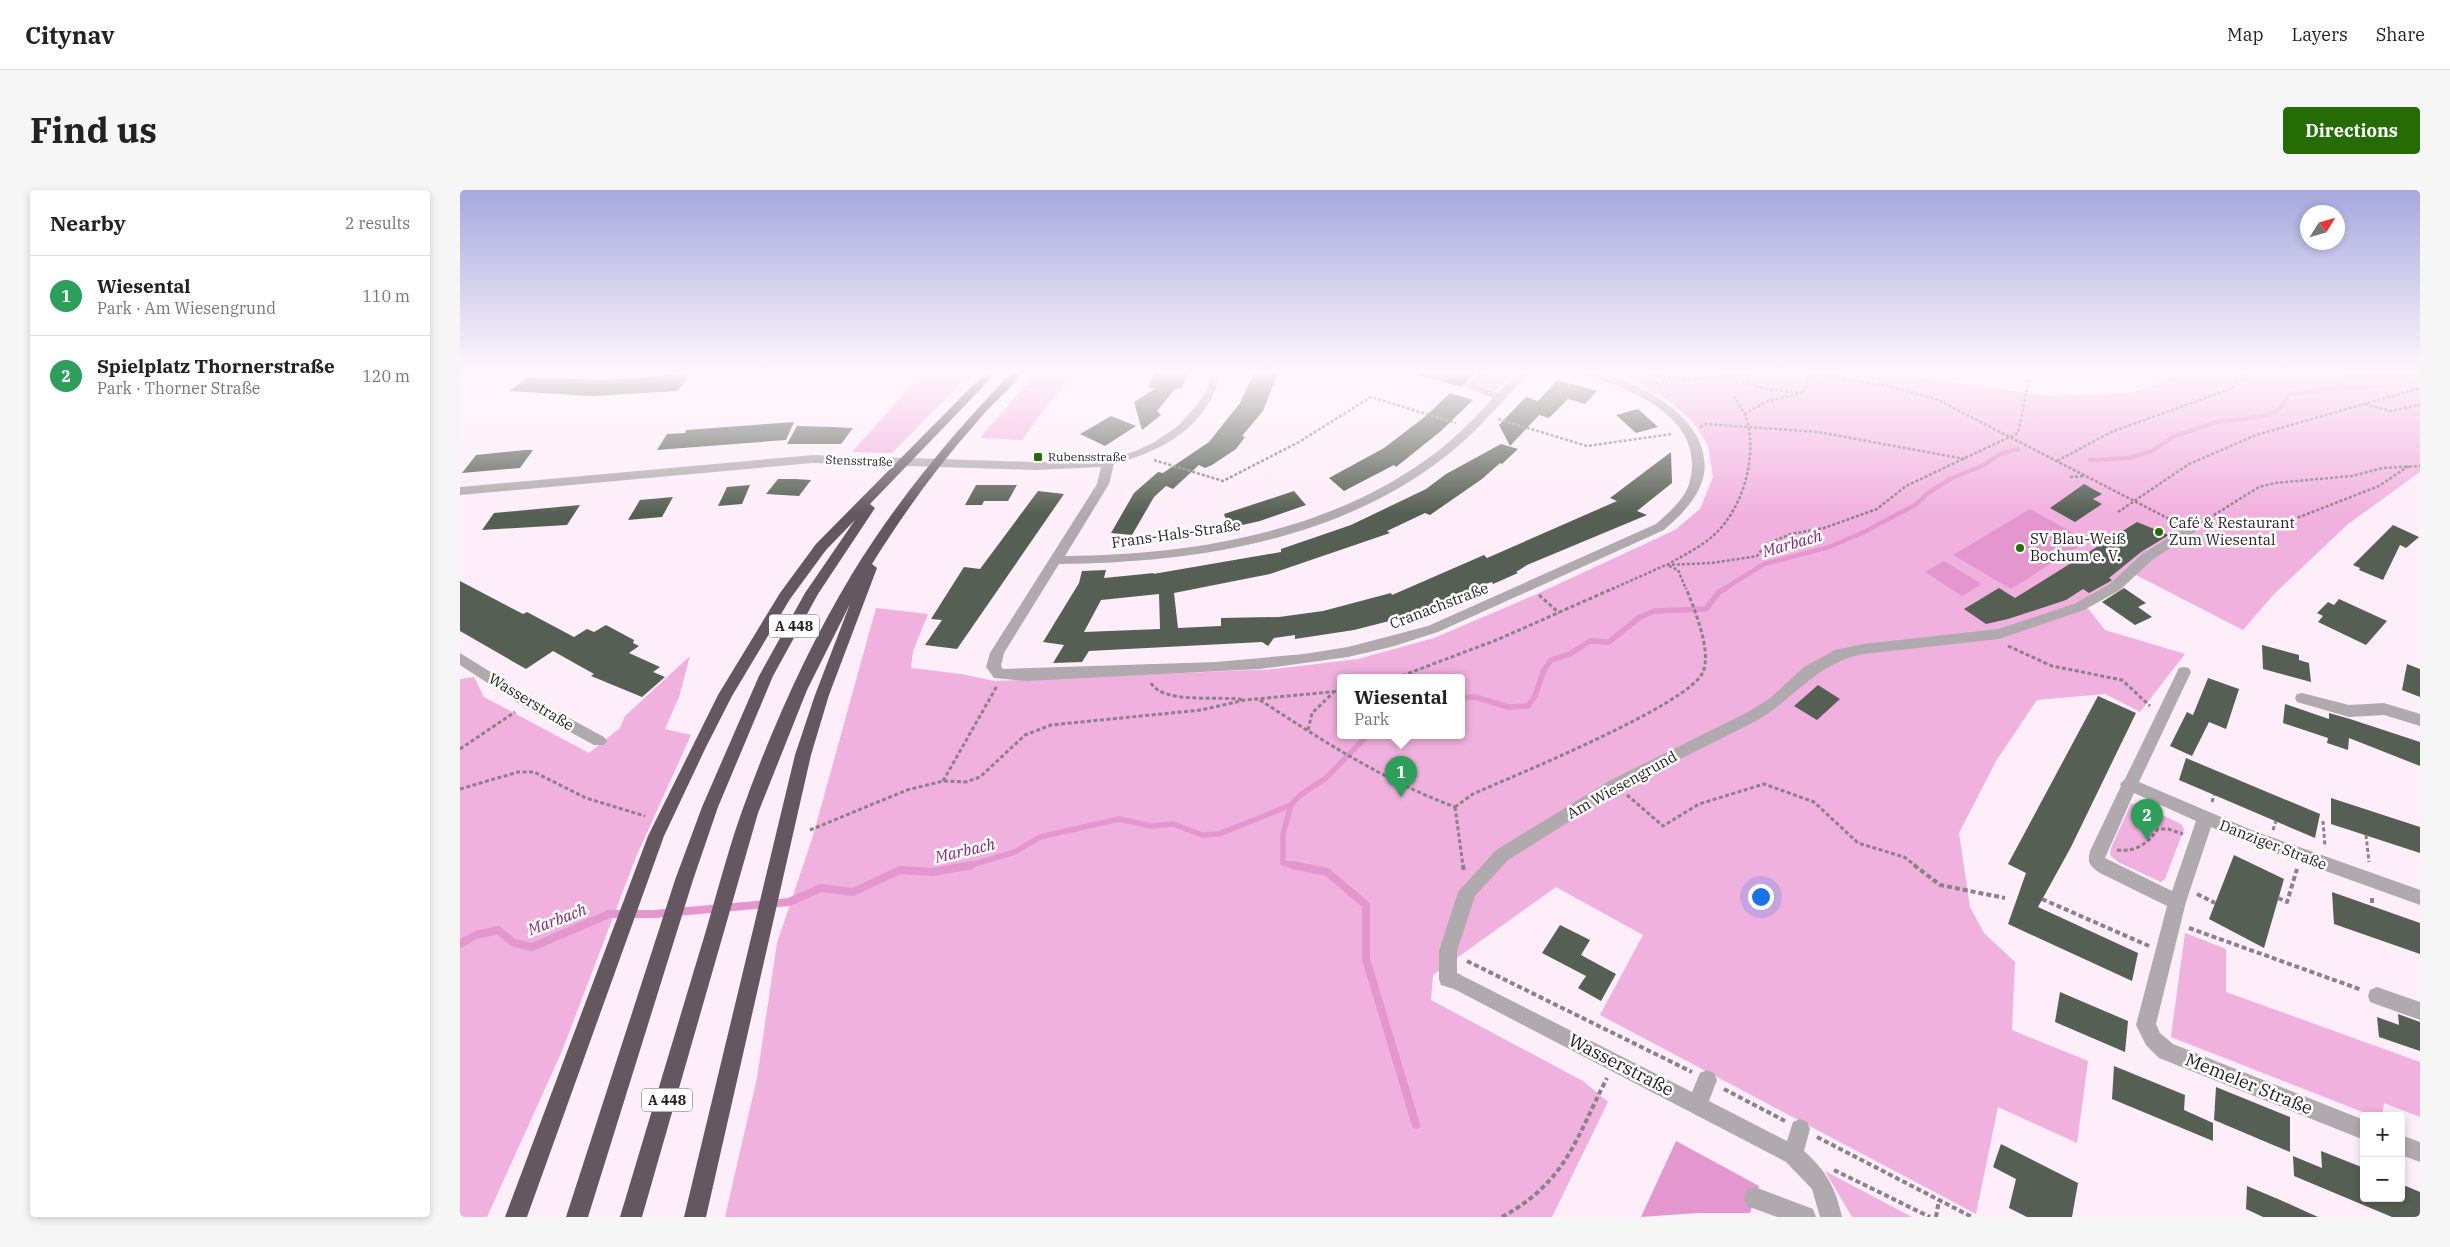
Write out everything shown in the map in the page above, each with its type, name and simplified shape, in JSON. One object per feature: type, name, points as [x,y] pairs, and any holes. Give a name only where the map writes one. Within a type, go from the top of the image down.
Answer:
[{"type":"highway","name":"A 448","points":[[577,1217],[710,807],[766,676],[812,593],[874,501],[906,461],[948,418]]},
{"type":"highway","name":"A 448","points":[[631,1217],[750,813],[773,749],[824,634],[850,588],[882,537],[937,461],[974,418]]},
{"type":"highway","points":[[516,1217],[656,836],[725,695],[785,596],[821,547],[906,461]]},
{"type":"highway","points":[[695,1217],[803,755],[822,695],[882,537]]},
{"type":"street","name":"Stensstraße","points":[[460,491],[785,461],[852,460],[1064,466],[1108,462],[1137,454],[1157,445],[1182,428],[1191,418]]},
{"type":"street","name":"Frans-Hals-Straße","points":[[1055,560],[1098,561],[1141,558],[1200,550],[1254,539],[1309,522],[1382,491],[1415,473],[1460,437],[1479,418]]},
{"type":"street","name":"Cranachstraße","points":[[1003,675],[1269,664],[1338,654],[1404,639],[1461,618],[1644,535],[1660,527],[1677,513],[1690,498],[1696,486],[1700,463],[1687,430],[1676,418]]},
{"type":"street","points":[[1003,675],[995,671],[997,653],[1103,484],[1108,462]]},
{"type":"street","name":"Am Wiesengrund","points":[[1448,979],[1448,952],[1467,892],[1502,855],[1615,785],[1753,716],[1774,703],[1809,671],[1840,654],[1865,645],[1998,634],[2079,607],[2115,587],[2147,557],[2190,529]]},
{"type":"street","name":"Wasserstraße","points":[[461,661],[529,703],[599,741]]},
{"type":"street","points":[[2177,902],[2106,868],[2096,861],[2128,784],[2184,672]]},
{"type":"street","points":[[2302,698],[2349,711],[2384,709],[2420,720]]},
{"type":"street","name":"Danziger Straße","points":[[2128,784],[2205,819],[2420,898]]},
{"type":"street","points":[[2172,922],[2205,819]]},
{"type":"street","name":"Memeler Straße","points":[[2172,922],[2146,1025],[2153,1039],[2166,1051],[2360,1128]]},
{"type":"street","name":"Wasserstraße","points":[[1448,979],[1464,985],[1616,1062],[1793,1155],[1816,1174],[1826,1193],[1831,1217]]},
{"type":"street","points":[[2377,996],[2420,1011]]},
{"type":"street","points":[[1698,1104],[1707,1080]]},
{"type":"street","points":[[1793,1155],[1800,1129]]},
{"type":"street","points":[[2405,1146],[2420,1152]]},
{"type":"street","points":[[1755,1198],[1805,1217]]},
{"type":"path","points":[[1156,460],[1223,481],[1299,442],[1338,418]]},
{"type":"path","points":[[1440,418],[1457,423]]},
{"type":"path","points":[[1408,674],[1443,662],[1666,565],[1715,534],[1732,515],[1745,484],[1748,447],[1748,427],[1745,418]]},
{"type":"path","points":[[1972,418],[2190,529],[2259,487],[2290,482],[2333,479],[2383,468],[2420,466]]},
{"type":"path","points":[[1666,565],[1712,563],[1757,556],[1766,544],[1791,534],[1824,528],[1877,509],[1906,486],[1965,459],[1996,442],[2011,438],[2019,432],[2022,418]]},
{"type":"path","points":[[2056,462],[2119,429],[2150,418]]},
{"type":"path","points":[[2118,512],[2189,464],[2256,435],[2316,418]]},
{"type":"path","points":[[1500,419],[1587,446],[1687,430],[1706,424],[1818,432],[1965,459]]},
{"type":"path","points":[[2207,529],[2266,527],[2302,516],[2380,486],[2410,466]]},
{"type":"path","points":[[2070,477],[2086,476]]},
{"type":"path","points":[[1455,807],[1473,794],[1644,715],[1690,689],[1703,673],[1702,635],[1694,606],[1678,570],[1666,565]]},
{"type":"path","points":[[1530,587],[1559,613]]},
{"type":"path","points":[[1998,634],[2011,649],[2052,666],[2123,678],[2147,705],[2163,713]]},
{"type":"path","points":[[1147,670],[1152,687],[1164,695],[1229,696],[1245,700]]},
{"type":"path","points":[[943,781],[1003,675]]},
{"type":"path","points":[[810,830],[907,790],[943,781],[966,782],[980,777],[1025,735],[1051,725],[1201,710],[1245,700],[1337,691]]},
{"type":"path","points":[[1308,731],[1307,719],[1313,709],[1334,692]]},
{"type":"path","points":[[1260,700],[1353,760],[1455,807]]},
{"type":"path","points":[[460,749],[529,703]]},
{"type":"path","points":[[460,789],[518,772],[534,772],[586,798],[644,816]]},
{"type":"path","points":[[1615,785],[1663,826],[1699,804],[1764,784],[1814,802],[1858,843],[1904,857],[1940,885],[2005,898]]},
{"type":"path","points":[[1455,807],[1467,892]]},
{"type":"path","points":[[2323,821],[2327,865]]},
{"type":"path","points":[[2102,843],[2114,849],[2128,852],[2148,844],[2158,829],[2162,828],[2197,841]]},
{"type":"path","points":[[2278,898],[2287,902],[2297,870]]},
{"type":"path","points":[[2372,895],[2372,906]]},
{"type":"path","points":[[2203,897],[2216,903]]},
{"type":"path","points":[[2042,899],[2130,938]]},
{"type":"path","points":[[2172,922],[2377,996]]},
{"type":"path","points":[[1502,1217],[1521,1208],[1545,1190],[1563,1168],[1626,1039]]},
{"type":"path","points":[[1828,1167],[1930,1217]]},
{"type":"path","points":[[1936,1217],[1939,1200]]},
{"type":"shaded area","points":[[883,418],[927,418],[892,453],[852,452]]},
{"type":"shaded area","points":[[997,418],[1038,418],[1022,440],[980,438]]},
{"type":"shaded area","points":[[1688,418],[2420,418],[2420,472],[2348,524],[2274,594],[2243,630],[2136,575],[2087,607],[2105,630],[2185,654],[2140,712],[2105,694],[2037,700],[1996,761],[1959,833],[1970,907],[1984,933],[2015,962],[2012,1030],[2088,1061],[2077,1143],[1998,1107],[1976,1214],[1600,1015],[1643,935],[1556,887],[1433,975],[1431,1000],[1583,1081],[1608,1102],[1552,1217],[725,1217],[757,1078],[777,943],[813,836],[876,608],[928,614],[913,651],[911,668],[961,674],[995,681],[1275,669],[1358,659],[1434,638],[1537,594],[1675,530],[1700,509],[1713,477],[1708,445]]},
{"type":"shaded area","name":"SV Blau-Weiß Bochum e. V.","points":[[2030,509],[2087,541],[2011,589],[1953,555]]},
{"type":"shaded area","points":[[1944,561],[1982,584],[1962,596],[1925,572]]},
{"type":"shaded area","points":[[690,656],[679,697],[665,729],[691,735],[636,857],[562,1051],[487,1217],[460,1217],[460,679],[474,677],[484,697],[589,753],[620,728],[625,716]]},
{"type":"shaded area","points":[[2137,803],[2181,824],[2184,829],[2165,879],[2161,882],[2118,862],[2110,855],[2111,848],[2131,804]]},
{"type":"shaded area","points":[[2185,933],[2226,949],[2226,992],[2420,1062],[2420,1117],[2384,1103],[2383,1112],[2363,1112],[2171,1037]]},
{"type":"shaded area","points":[[1676,1141],[1759,1186],[1750,1213],[1698,1213],[1641,1217]]},
{"type":"shaded area","points":[[1825,1171],[1912,1217],[1852,1217]]},
{"type":"building","points":[[1108,418],[1116,418],[1136,426],[1105,446],[1080,434]]},
{"type":"building","points":[[1139,418],[1157,418],[1142,430]]},
{"type":"building","points":[[1228,418],[1257,418],[1242,436],[1245,437],[1236,449],[1212,465],[1205,468],[1199,465],[1173,489],[1166,486],[1154,497],[1132,535],[1111,533],[1134,493],[1158,472],[1163,473],[1209,442]]},
{"type":"building","points":[[1423,418],[1454,418],[1396,467],[1394,465],[1344,491],[1329,478],[1384,448]]},
{"type":"building","points":[[1506,418],[1536,418],[1510,446],[1499,425]]},
{"type":"building","points":[[1619,418],[1648,418],[1658,427],[1636,433]]},
{"type":"building","points":[[794,422],[786,440],[657,450],[667,434],[685,433],[686,430]]},
{"type":"building","points":[[797,426],[853,428],[841,444],[787,444]]},
{"type":"building","points":[[1501,444],[1518,449],[1482,479],[1430,515],[1425,513],[1387,531],[1390,533],[1270,574],[1174,593],[1178,628],[1221,626],[1221,618],[1279,617],[1323,611],[1391,593],[1392,595],[1484,555],[1487,558],[1617,501],[1610,498],[1671,452],[1672,483],[1637,511],[1647,515],[1527,565],[1516,572],[1518,573],[1493,584],[1492,582],[1479,586],[1413,615],[1354,630],[1295,639],[1295,635],[1274,638],[1268,646],[1262,642],[1089,651],[1082,662],[1053,663],[1064,645],[1043,642],[1079,583],[1082,571],[1106,570],[1104,578],[1153,574],[1281,552],[1281,549],[1351,525],[1426,489],[1446,474]],"holes":[[[1159,594],[1160,629],[1084,632],[1101,600]]]},
{"type":"building","points":[[533,450],[520,468],[462,473],[476,455]]},
{"type":"building","points":[[778,479],[811,480],[799,496],[766,494]]},
{"type":"building","points":[[2084,484],[2102,494],[2093,499],[2102,504],[2075,522],[2050,508]]},
{"type":"building","points":[[750,485],[742,504],[718,506],[727,487]]},
{"type":"building","points":[[976,485],[1017,485],[1008,501],[984,501],[982,505],[965,505]]},
{"type":"building","points":[[1038,491],[1064,494],[957,649],[925,645],[942,620],[931,619],[964,567],[980,569]]},
{"type":"building","points":[[1294,491],[1306,505],[1260,521],[1229,528],[1224,514]]},
{"type":"building","points":[[673,497],[662,517],[628,520],[640,500]]},
{"type":"building","points":[[580,505],[567,525],[482,530],[494,513]]},
{"type":"building","points":[[2137,522],[2169,535],[2141,552],[2109,578],[2112,580],[2089,593],[2083,589],[2066,600],[2008,619],[1986,624],[1964,609],[1999,588],[2015,598]]},
{"type":"building","points":[[2393,525],[2419,537],[2406,548],[2400,545],[2383,580],[2359,570],[2360,568],[2353,565]]},
{"type":"building","points":[[460,581],[523,614],[527,612],[574,637],[587,629],[594,632],[606,625],[634,640],[633,643],[639,646],[629,653],[660,667],[653,672],[665,677],[642,697],[591,676],[594,674],[553,651],[526,669],[460,631]]},
{"type":"building","points":[[2124,588],[2146,603],[2138,607],[2152,617],[2135,625],[2102,602]]},
{"type":"building","points":[[2339,599],[2387,621],[2366,645],[2318,622],[2323,616],[2317,613],[2328,602],[2334,605]]},
{"type":"building","points":[[2262,645],[2299,655],[2299,660],[2309,663],[2311,682],[2263,669]]},
{"type":"building","points":[[2407,664],[2420,669],[2420,697],[2402,690]]},
{"type":"building","points":[[2208,678],[2239,689],[2226,729],[2209,722],[2192,756],[2170,746],[2187,712],[2193,715]]},
{"type":"building","points":[[1818,685],[1840,699],[1817,720],[1794,706]]},
{"type":"building","points":[[2098,696],[2136,713],[2071,847],[2038,907],[2138,953],[2132,981],[2008,924],[2026,873],[2008,864]]},
{"type":"building","points":[[2285,704],[2329,719],[2329,713],[2420,742],[2420,766],[2349,738],[2348,750],[2327,743],[2328,738],[2283,723]]},
{"type":"building","points":[[2186,758],[2320,814],[2315,838],[2179,780]]},
{"type":"building","points":[[2331,798],[2420,827],[2420,853],[2331,824]]},
{"type":"building","points":[[2234,855],[2284,879],[2264,948],[2209,919]]},
{"type":"building","points":[[2332,892],[2420,923],[2420,954],[2334,924]]},
{"type":"building","points":[[1560,925],[1590,940],[1581,955],[1616,974],[1601,1001],[1578,988],[1586,976],[1542,953]]},
{"type":"building","points":[[2060,992],[2128,1021],[2125,1052],[2055,1022]]},
{"type":"building","points":[[2398,1014],[2420,1022],[2420,1051],[2379,1037],[2377,1017],[2399,1025]]},
{"type":"building","points":[[2114,1066],[2185,1095],[2184,1110],[2213,1123],[2213,1141],[2112,1099]]},
{"type":"building","points":[[2216,1087],[2290,1117],[2290,1152],[2214,1120]]},
{"type":"building","points":[[2001,1144],[2078,1183],[2072,1217],[2027,1217],[2009,1208],[2016,1179],[1993,1167]]},
{"type":"building","points":[[2321,1151],[2360,1166],[2360,1202],[2405,1202],[2405,1186],[2420,1192],[2420,1217],[2392,1217],[2294,1176],[2293,1156],[2322,1168]]},
{"type":"building","points":[[2247,1186],[2318,1217],[2263,1217],[2246,1209]]},
{"type":"waterway","name":"Marbach","points":[[2090,460],[2129,458],[2152,451],[2174,436],[2216,422],[2251,418]]},
{"type":"waterway","name":"Marbach","points":[[1724,589],[1764,564],[1829,547],[1862,533],[1915,505],[1928,493],[1950,479],[1984,465],[2000,454],[2018,449]]},
{"type":"waterway","name":"Marbach","points":[[1465,698],[1475,697],[1508,707],[1528,706],[1535,696],[1544,670],[1551,660],[1570,654],[1590,641],[1609,642],[1640,617],[1654,611],[1706,609],[1719,592],[1726,588]]},
{"type":"waterway","name":"Marbach","points":[[1291,805],[1299,796],[1326,778],[1364,739]]},
{"type":"waterway","name":"Marbach","points":[[968,866],[1015,852],[1040,837],[1119,819],[1151,826],[1173,824],[1202,835],[1219,834],[1291,805]]},
{"type":"waterway","points":[[1291,805],[1283,834],[1283,863],[1299,866]]},
{"type":"waterway","name":"Marbach","points":[[968,866],[972,865]]},
{"type":"waterway","points":[[1293,865],[1327,872],[1366,905],[1366,959],[1416,1125]]},
{"type":"waterway","name":"Marbach","points":[[460,944],[476,935],[498,930],[514,943],[532,947],[609,914],[654,914],[789,902],[821,888],[853,892],[900,870],[933,872],[968,866]]},
{"type":"place","name":"Rubensstraße","points":[[1038,457]]},
{"type":"place","name":"Café & Restaurant Zum Wiesental","points":[[2159,532]]},
{"type":"place","name":"SV Blau-Weiß Bochum e. V.","points":[[2020,548]]},
{"type":"place","name":"Wiesental","points":[[1401,797]]},
{"type":"place","name":"Spielplatz Thornerstraße","points":[[2147,840]]}]
